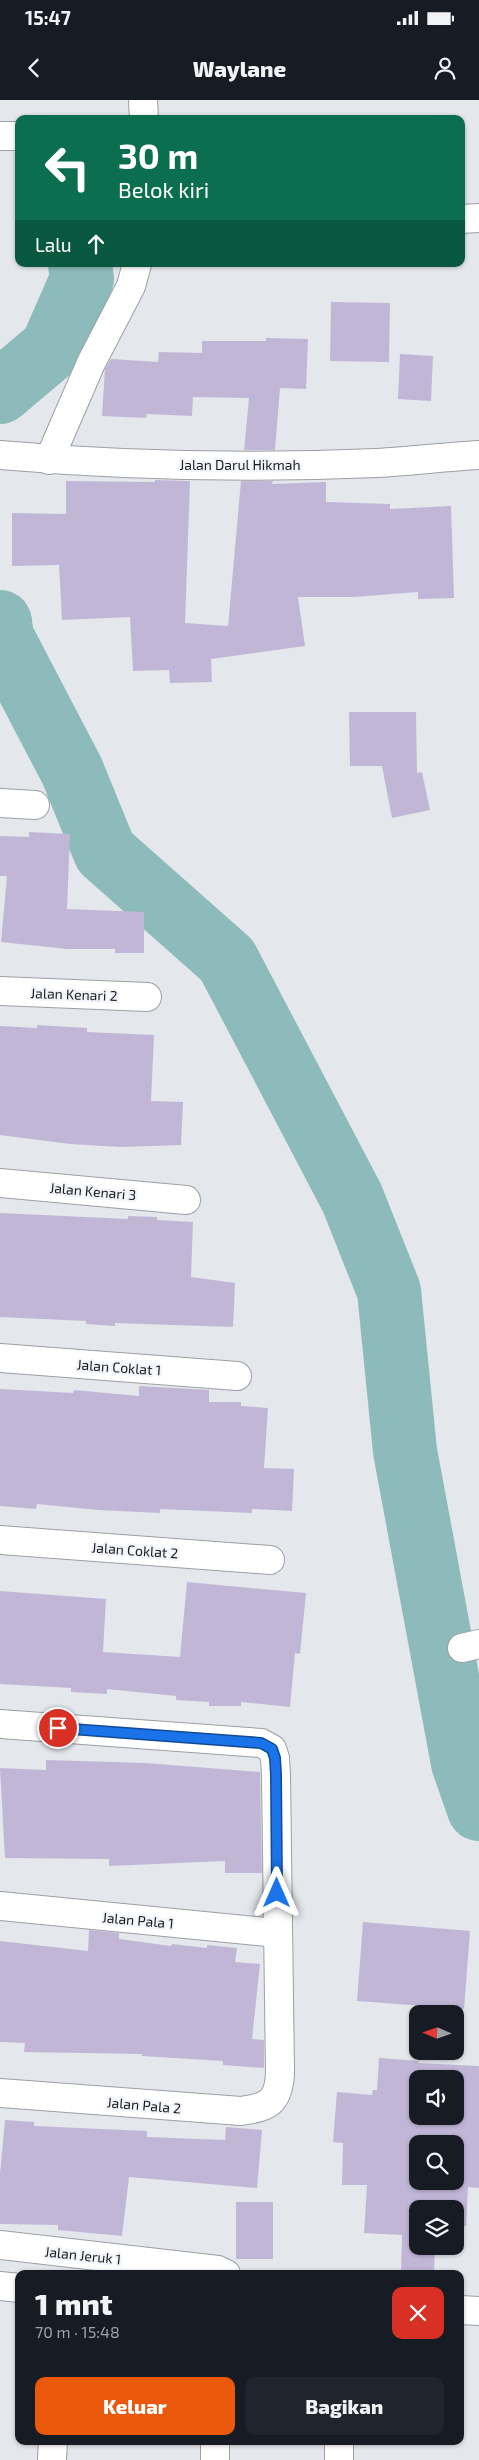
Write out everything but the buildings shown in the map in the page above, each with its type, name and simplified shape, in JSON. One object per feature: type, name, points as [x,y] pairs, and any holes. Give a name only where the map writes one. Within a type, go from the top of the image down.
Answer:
[{"type":"street","points":[[143,100],[144,115]]},
{"type":"street","points":[[0,136],[15,136]]},
{"type":"street","points":[[465,219],[479,218]]},
{"type":"street","points":[[24,457],[90,363],[131,286],[137,267]]},
{"type":"street","name":"Jalan Darul Hikmah","points":[[24,457],[278,465],[377,463],[479,455]]},
{"type":"street","points":[[0,803],[35,805]]},
{"type":"street","name":"Jalan Kenari 2","points":[[0,991],[147,997]]},
{"type":"street","name":"Jalan Kenari 3","points":[[0,1183],[186,1200]]},
{"type":"street","name":"Jalan Coklat 1","points":[[0,1358],[237,1376]]},
{"type":"street","name":"Jalan Coklat 2","points":[[0,1540],[270,1560]]},
{"type":"street","points":[[0,1724],[261,1743],[272,1749],[275,1758],[277,1933]]},
{"type":"street","name":"Jalan Pala 1","points":[[0,1906],[277,1933]]},
{"type":"street","name":"Jalan Pala 2","points":[[0,2093],[241,2111],[261,2108],[274,2099],[280,2089],[277,1933]]},
{"type":"street","name":"Jalan Jeruk 1","points":[[0,2246],[62,2263],[173,2270]]},
{"type":"street","points":[[0,2286],[15,2288]]},
{"type":"street","points":[[464,2310],[479,2311]]},
{"type":"street","points":[[52,2460],[53,2445]]},
{"type":"street","points":[[214,2460],[215,2445]]},
{"type":"street","points":[[339,2445],[339,2460]]},
{"type":"waterway","points":[[0,392],[52,348],[82,279],[80,267]]},
{"type":"waterway","points":[[0,622],[2,637],[72,771],[105,852],[227,960],[352,1198],[389,1291],[405,1451],[463,1763],[479,1809]]},
{"type":"route","points":[[58,1728],[261,1743],[272,1749],[275,1758],[276,1775],[277,1893]]}]
